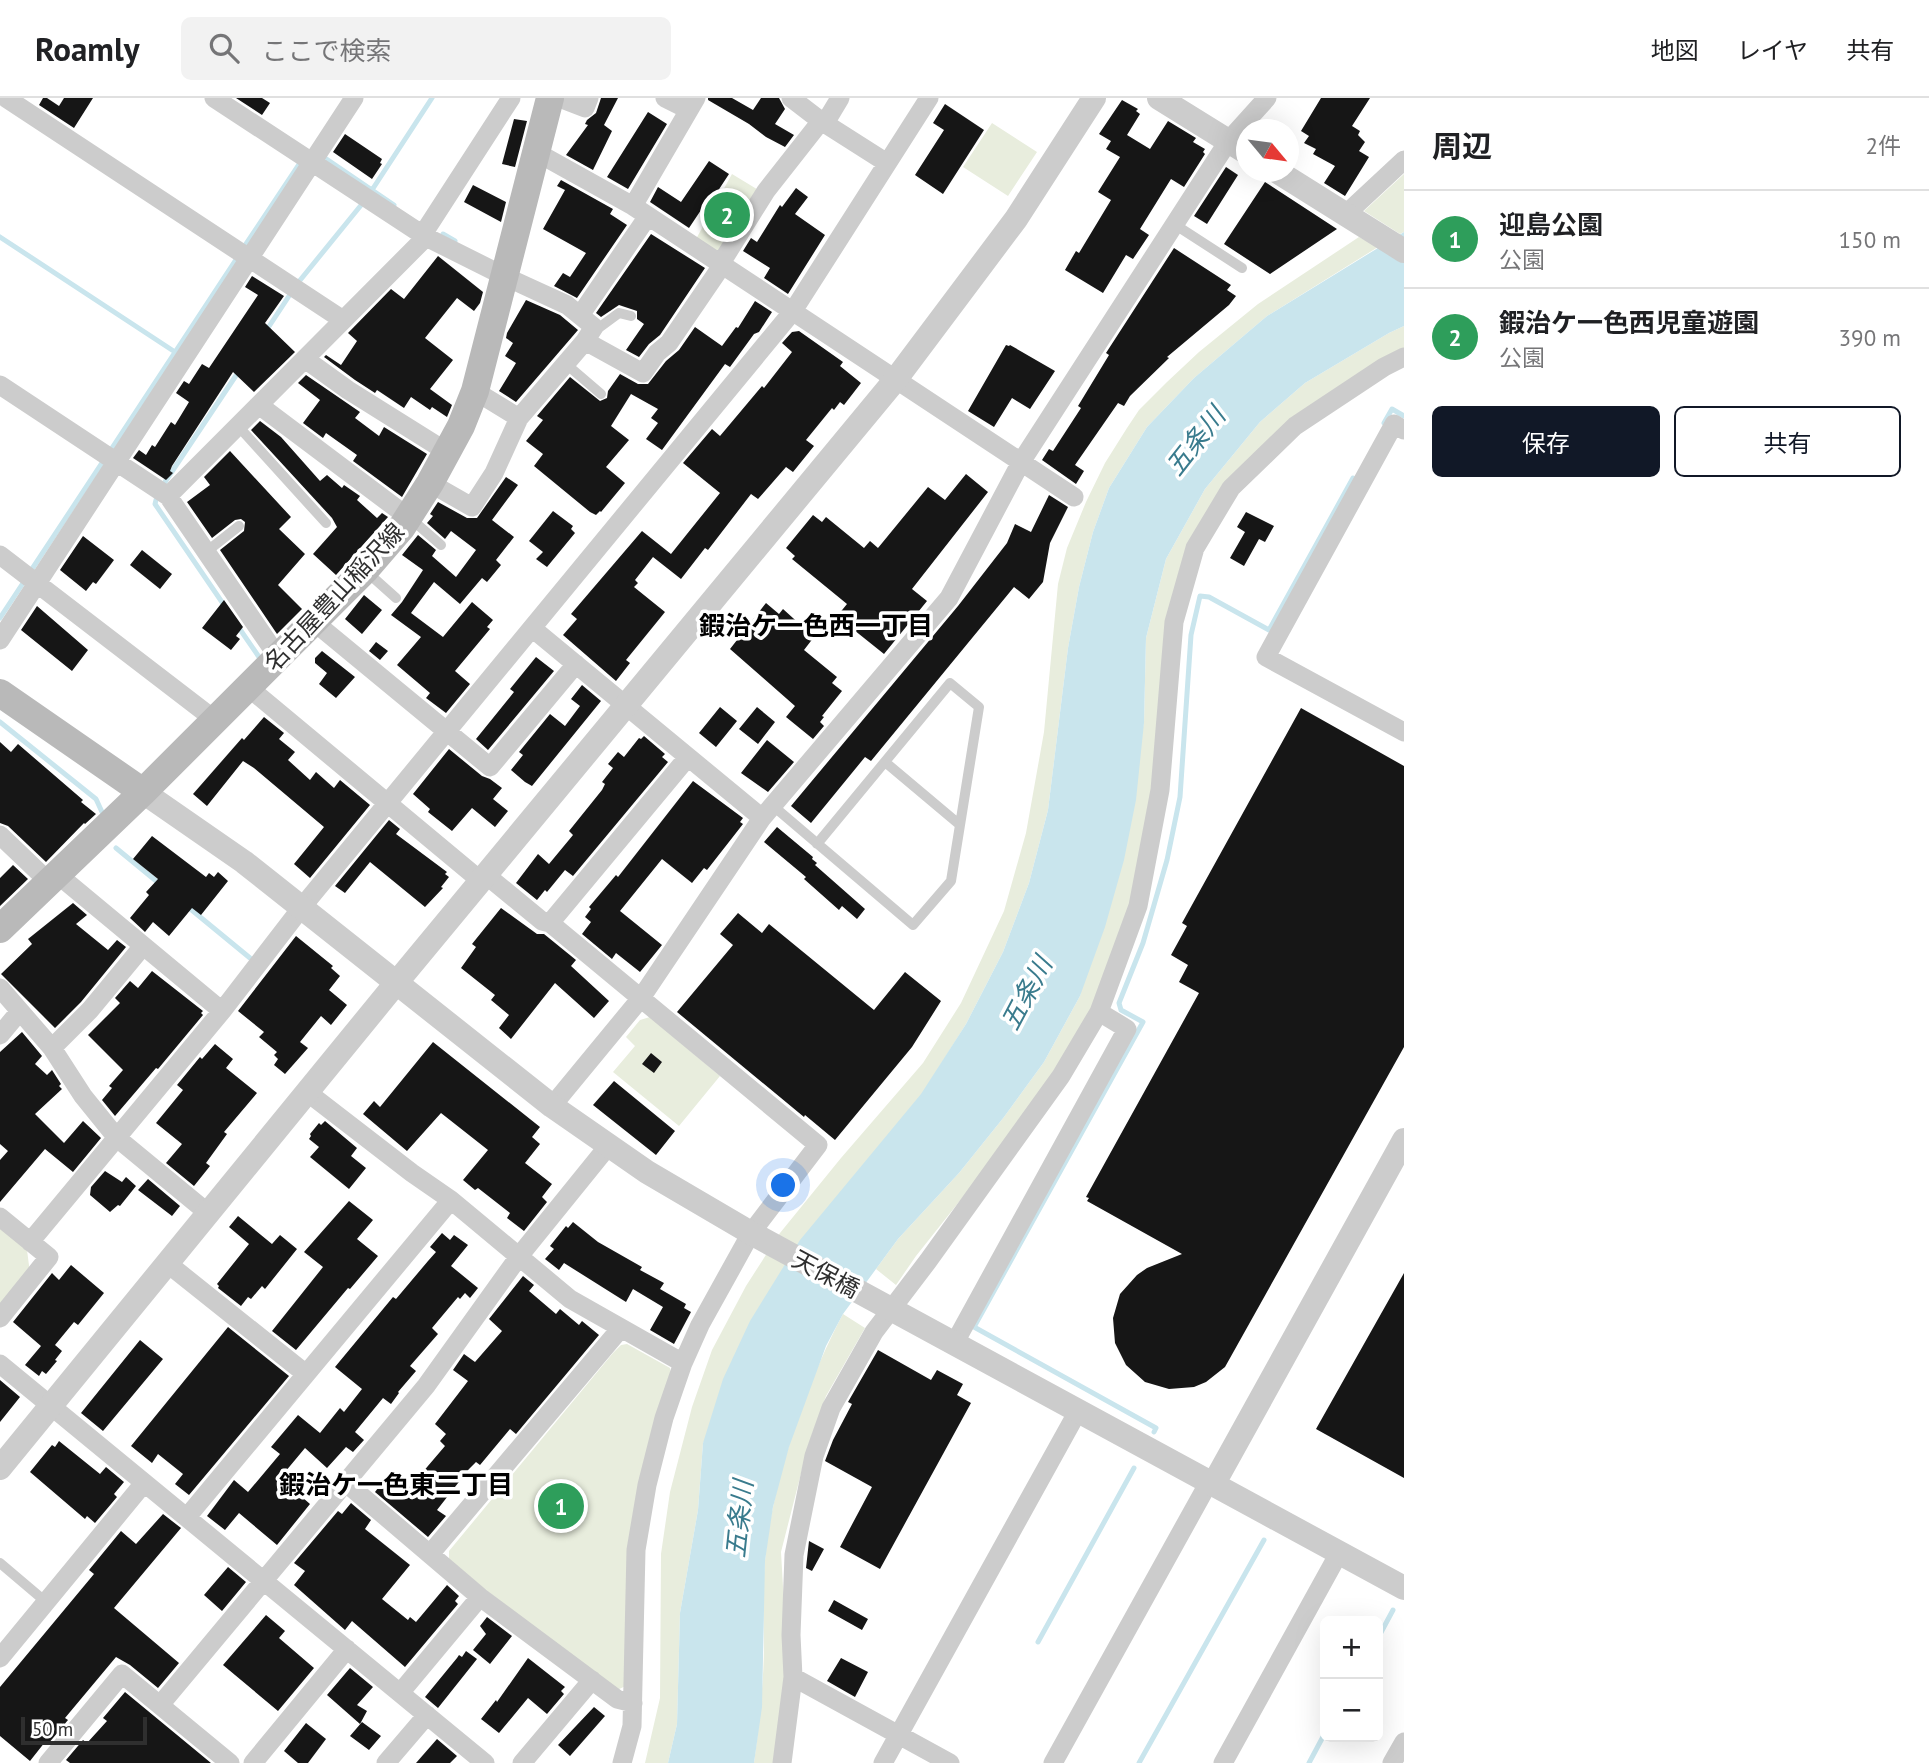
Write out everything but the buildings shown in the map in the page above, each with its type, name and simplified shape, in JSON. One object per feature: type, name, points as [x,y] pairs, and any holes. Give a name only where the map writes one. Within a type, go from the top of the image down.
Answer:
[{"type":"main road","name":"名古屋豊山稲沢線","points":[[0,929],[143,792],[365,570],[408,517],[447,452],[475,391],[550,98]]},
{"type":"main road","points":[[0,693],[143,792]]},
{"type":"street","points":[[6,98],[344,320]]},
{"type":"street","points":[[215,98],[425,236],[567,305],[587,327],[643,373],[657,352],[669,343],[722,264],[766,191],[840,98]]},
{"type":"street","points":[[0,640],[354,98]]},
{"type":"street","points":[[169,496],[425,236],[511,98]]},
{"type":"street","points":[[559,98],[584,108],[589,98]]},
{"type":"street","points":[[430,483],[472,507],[494,474],[519,418],[566,364],[587,327],[693,104],[665,98]]},
{"type":"street","points":[[791,98],[887,163]]},
{"type":"street","points":[[30,1242],[222,1011],[302,907],[446,731],[793,311],[929,98]]},
{"type":"street","points":[[0,1468],[397,982],[896,379],[1008,230],[1094,98]]},
{"type":"street","points":[[1159,98],[1236,145]]},
{"type":"street","points":[[1254,119],[1267,98]]},
{"type":"street","points":[[552,1106],[641,998],[767,812],[949,598],[1021,462],[1174,223],[1236,148]]},
{"type":"street","points":[[536,152],[641,211],[1074,497]]},
{"type":"street","points":[[1346,214],[1404,160]]},
{"type":"street","points":[[1294,182],[1404,251]]},
{"type":"street","points":[[782,1763],[793,1677],[791,1635],[794,1555],[814,1456],[831,1408],[887,1307],[928,1261],[1061,1076],[1099,1012],[1138,906],[1160,790],[1174,622],[1195,548],[1231,488],[1294,426],[1384,367],[1404,357]]},
{"type":"street","points":[[304,359],[447,452]]},
{"type":"street","points":[[0,385],[169,496],[278,657]]},
{"type":"street","points":[[475,391],[519,418]]},
{"type":"street","points":[[259,405],[408,517]]},
{"type":"street","points":[[1404,430],[1394,424],[1266,657],[1404,732]]},
{"type":"street","points":[[0,555],[215,720]]},
{"type":"street","points":[[313,621],[490,767],[576,664]]},
{"type":"street","points":[[531,628],[688,757],[767,812]]},
{"type":"street","points":[[248,687],[387,803],[483,878],[542,921],[551,923],[818,1145],[760,1238],[700,1325],[683,1363],[664,1418],[647,1485],[636,1550],[632,1726],[622,1763]]},
{"type":"street","points":[[551,923],[688,757]]},
{"type":"street","name":"天保橋","points":[[143,792],[244,862],[552,1106],[646,1172],[760,1238],[1404,1588]]},
{"type":"street","points":[[0,835],[222,1011]]},
{"type":"street","points":[[52,1048],[90,1010],[143,946]]},
{"type":"street","points":[[0,988],[52,1048],[83,1096],[117,1138],[208,1213]]},
{"type":"street","points":[[0,1035],[20,1012]]},
{"type":"street","points":[[954,1343],[1127,1029],[1099,1012]]},
{"type":"street","points":[[307,1092],[451,1200],[570,1299],[683,1363]]},
{"type":"street","points":[[1053,1763],[1404,1140]]},
{"type":"street","points":[[160,1705],[426,1386],[520,1255],[609,1145]]},
{"type":"street","points":[[187,1517],[451,1200]]},
{"type":"street","points":[[0,1217],[49,1257],[0,1318]]},
{"type":"street","points":[[167,1263],[306,1374]]},
{"type":"street","points":[[430,1554],[621,1328]]},
{"type":"street","points":[[0,1364],[485,1763]]},
{"type":"street","points":[[883,1763],[1078,1411]]},
{"type":"street","points":[[345,1482],[480,1597],[617,1699],[633,1703]]},
{"type":"street","points":[[0,1658],[144,1483]]},
{"type":"street","points":[[1223,1763],[1339,1553]]},
{"type":"street","points":[[400,1693],[480,1597]]},
{"type":"street","points":[[253,1763],[347,1649]]},
{"type":"street","points":[[48,1763],[122,1674],[230,1763]]},
{"type":"street","points":[[793,1677],[950,1763]]},
{"type":"street","points":[[522,1763],[592,1680]]},
{"type":"street","points":[[386,1763],[427,1715]]},
{"type":"street","points":[[1392,1763],[1404,1742]]},
{"type":"lane","points":[[1174,223],[1242,268]]},
{"type":"lane","points":[[587,327],[600,327],[619,313],[631,316]]},
{"type":"lane","points":[[566,364],[601,394]]},
{"type":"lane","points":[[238,426],[327,523]]},
{"type":"lane","points":[[408,517],[441,545]]},
{"type":"lane","points":[[206,552],[239,526]]},
{"type":"lane","points":[[365,570],[396,598]]},
{"type":"lane","points":[[767,812],[817,844],[913,925],[951,881],[979,707],[950,683],[817,844]]},
{"type":"lane","points":[[885,762],[960,825]]},
{"type":"lane","points":[[0,1563],[46,1602]]},
{"type":"green space","points":[[992,123],[1037,152],[1008,196],[963,167]]},
{"type":"green space","points":[[732,174],[760,191],[720,255],[696,239]]},
{"type":"green space","points":[[1404,174],[1404,232],[1400,234],[1364,211]]},
{"type":"green space","points":[[1359,237],[1378,247],[1267,316],[1194,378],[1147,427],[1109,488],[1093,532],[1079,587],[1068,648],[1048,810],[1029,883],[1003,952],[966,1024],[703,1443],[698,1510],[680,1613],[677,1724],[668,1763],[645,1763],[660,1698],[661,1554],[670,1492],[692,1407],[712,1350],[746,1286],[780,1233],[923,1063],[961,1003],[1004,911],[1026,833],[1044,732],[1058,584],[1067,548],[1086,502],[1105,463],[1139,410],[1167,382],[1258,304]]},
{"type":"green space","points":[[1404,326],[1404,350],[1295,420],[1191,547],[1155,788],[1133,905],[1100,999],[1058,1073],[896,1285],[876,1269],[898,1239],[959,1173],[1004,1117],[1044,1062],[1080,996],[1144,723],[1146,638],[1166,559],[1205,489],[1260,422],[1305,383]]},
{"type":"green space","points":[[650,1017],[720,1076],[679,1126],[613,1072],[635,1046],[626,1037],[640,1020]]},
{"type":"green space","points":[[0,1227],[27,1250],[30,1273],[0,1310]]},
{"type":"green space","points":[[843,1314],[865,1328],[826,1396],[808,1446],[781,1552],[787,1656],[775,1763],[754,1763],[764,1652],[764,1572],[775,1500],[804,1402]]},
{"type":"green space","points":[[627,1344],[670,1368],[671,1374],[658,1409],[628,1685],[617,1690],[487,1591],[449,1559],[449,1551],[613,1353],[621,1345]]},
{"type":"water","name":"五条川","points":[[1404,232],[1404,326],[1305,383],[1260,422],[1205,489],[1166,559],[1146,638],[1144,723],[1136,800],[1124,860],[1105,927],[1080,996],[1044,1062],[959,1173],[898,1239],[843,1314],[826,1346],[789,1447],[773,1507],[765,1561],[762,1707],[754,1763],[668,1763],[677,1724],[680,1613],[698,1510],[703,1443],[723,1379],[750,1321],[800,1240],[921,1094],[966,1024],[1003,952],[1029,883],[1048,810],[1068,648],[1079,587],[1093,532],[1109,488],[1147,427],[1194,378],[1267,316]]},
{"type":"waterway","points":[[372,190],[432,98]]},
{"type":"waterway","points":[[322,156],[394,205]]},
{"type":"waterway","points":[[244,247],[300,163]]},
{"type":"waterway","points":[[297,284],[362,204]]},
{"type":"waterway","points":[[443,234],[455,241]]},
{"type":"waterway","points":[[0,237],[175,352]]},
{"type":"waterway","points":[[110,451],[237,258]]},
{"type":"waterway","points":[[266,331],[291,293]]},
{"type":"waterway","points":[[163,485],[239,371]]},
{"type":"waterway","points":[[1384,423],[1392,409],[1404,416]]},
{"type":"waterway","points":[[30,572],[104,460]]},
{"type":"waterway","points":[[1154,1432],[1156,1428],[974,1327],[1143,1022],[1121,1010],[1119,1003],[1143,943],[1167,860],[1180,797],[1191,635],[1200,596],[1209,597],[1269,630],[1353,478]]},
{"type":"waterway","points":[[157,496],[155,504],[226,608]]},
{"type":"waterway","points":[[0,618],[25,580]]},
{"type":"waterway","points":[[237,625],[259,657]]},
{"type":"waterway","points":[[0,722],[96,799],[102,812]]},
{"type":"waterway","points":[[116,848],[161,885]]},
{"type":"waterway","points":[[188,907],[250,958]]},
{"type":"waterway","points":[[1038,1642],[1134,1468]]},
{"type":"waterway","points":[[1139,1763],[1264,1540]]},
{"type":"waterway","points":[[1383,1629],[1393,1610]]},
{"type":"waterway","points":[[1309,1763],[1320,1742]]},
{"type":"place","name":"鍜治ケ一色西児童遊園","points":[[727,215]]},
{"type":"place","name":"迎島公園","points":[[561,1506]]},
{"type":"district","name":"鍜治ケ一色西一丁目","points":[[816,625]]},
{"type":"district","name":"鍜治ケ一色東二丁目","points":[[396,1484]]}]
